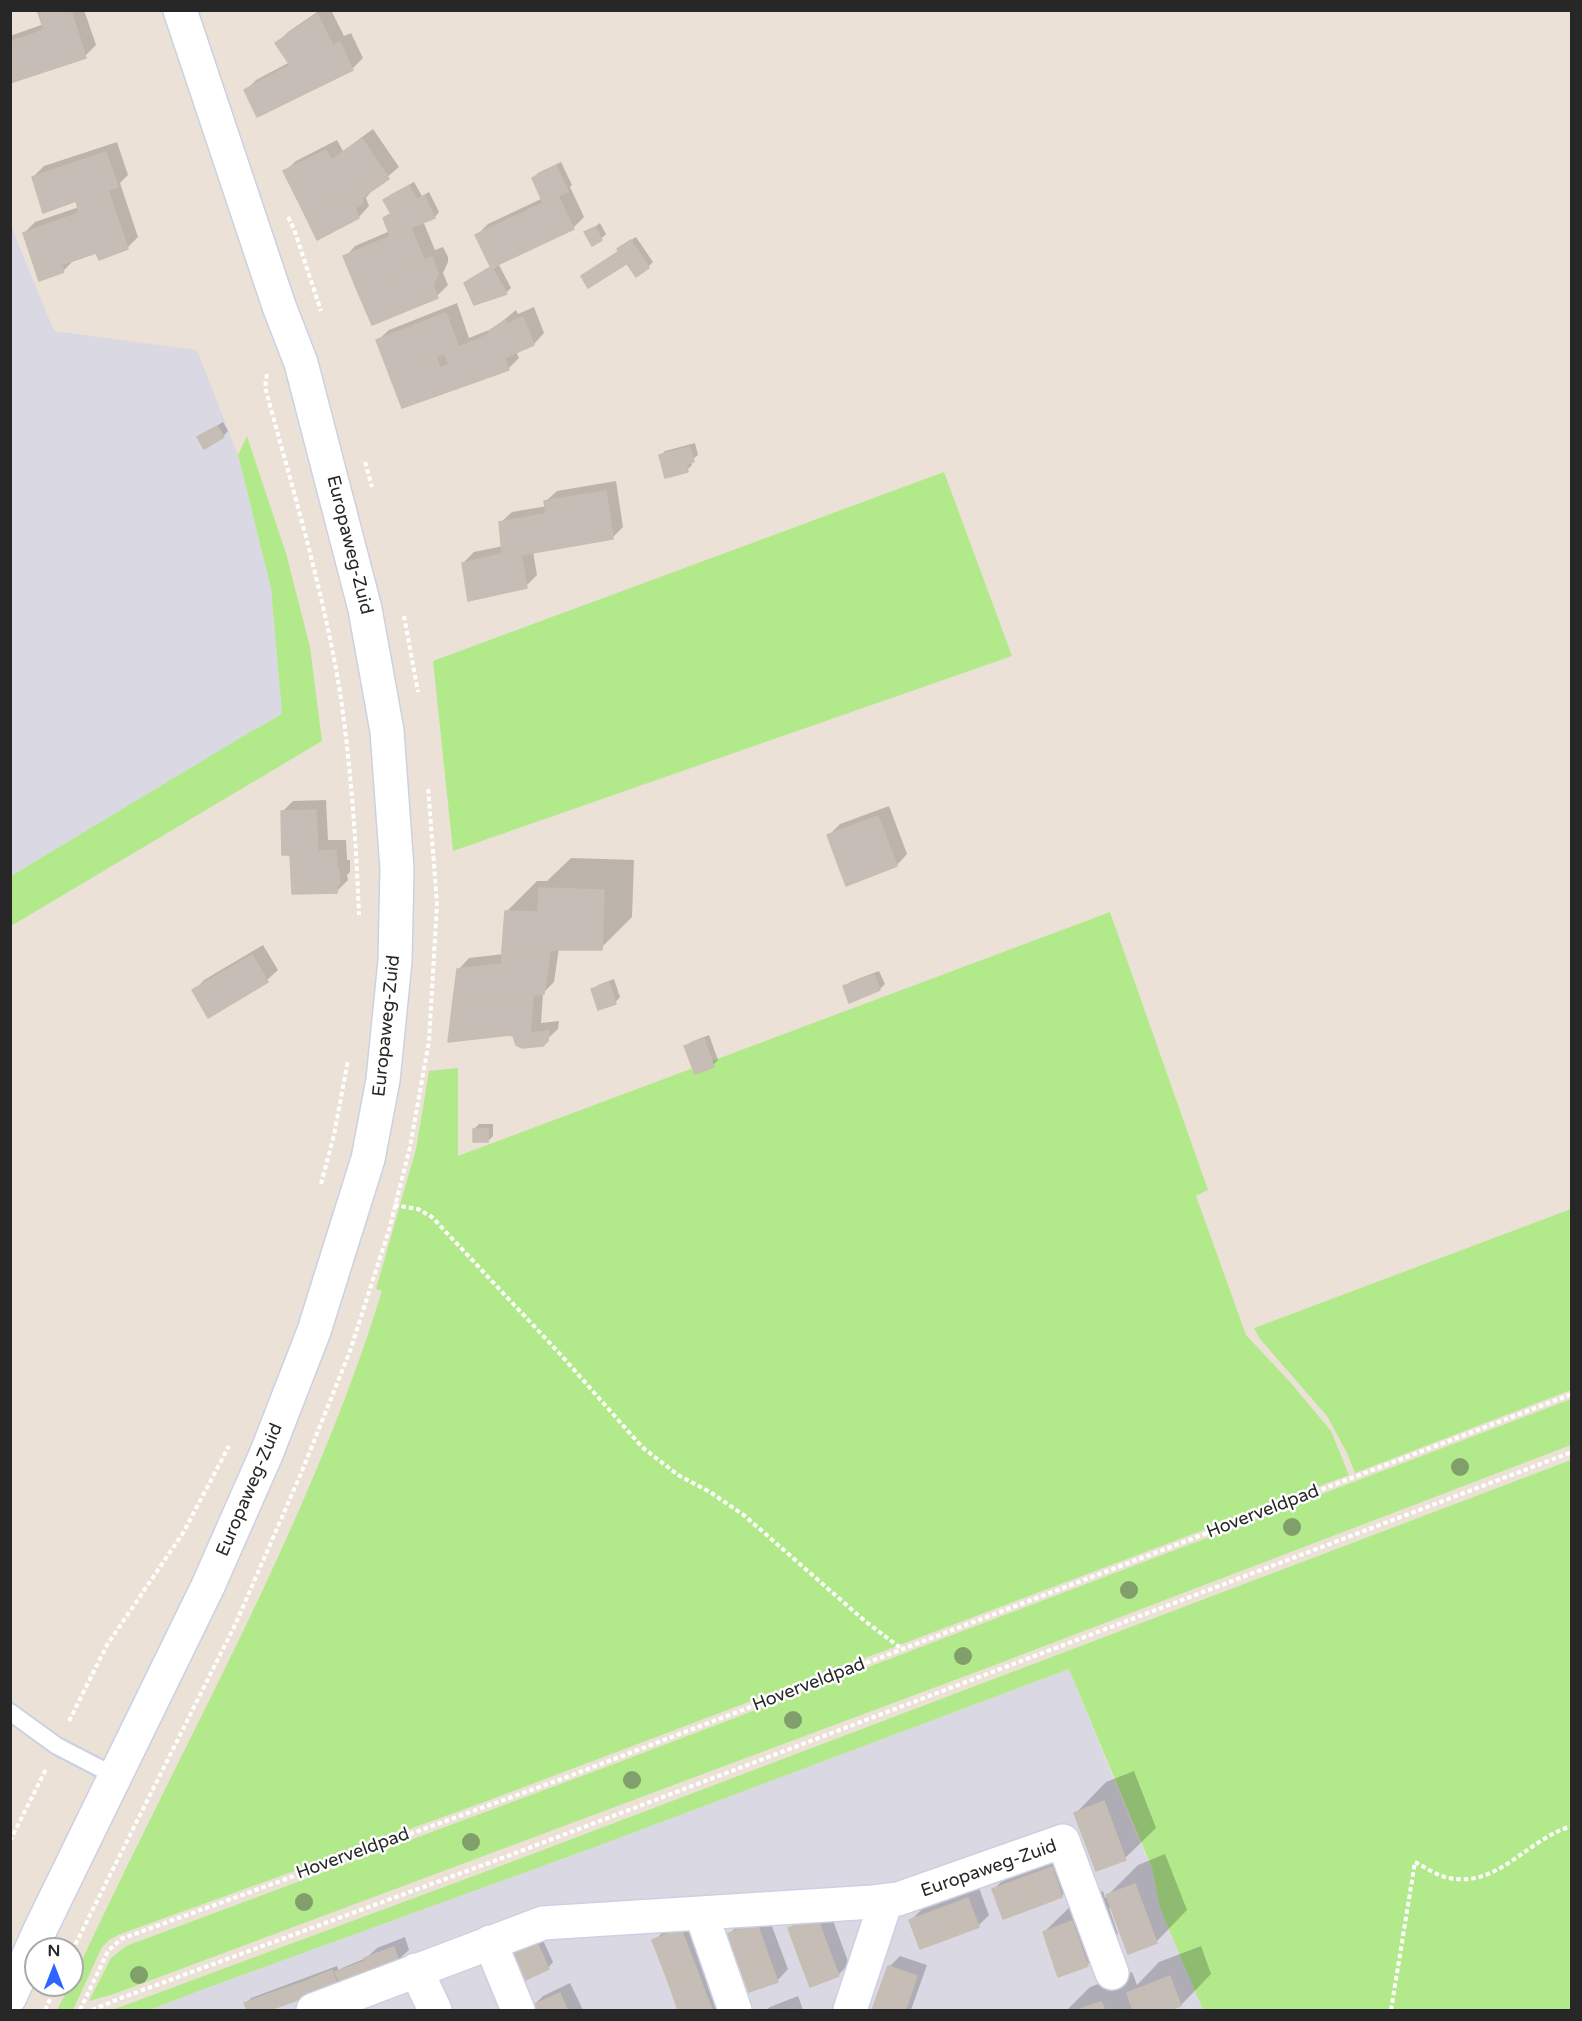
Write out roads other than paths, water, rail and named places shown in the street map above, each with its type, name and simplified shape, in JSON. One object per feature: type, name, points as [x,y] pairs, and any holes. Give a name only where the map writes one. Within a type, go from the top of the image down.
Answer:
[{"type":"street","name":"Europaweg-Zuid","points":[[10,1997],[40,1930],[208,1587],[267,1452],[315,1331],[368,1159],[383,1080],[395,961],[397,869],[387,731],[365,609],[301,363],[279,306],[180,10]]},
{"type":"street","name":"Europaweg-Zuid","points":[[325,2008],[543,1923],[886,1900],[918,1893],[1063,1841],[1112,1973]]},
{"type":"street","points":[[850,2010],[886,1900]]},
{"type":"street","points":[[701,1913],[735,2010]]},
{"type":"street","points":[[490,1942],[518,2010]]},
{"type":"street","points":[[416,1971],[435,2010]]},
{"type":"lane","points":[[10,1712],[57,1746],[115,1776]]}]
